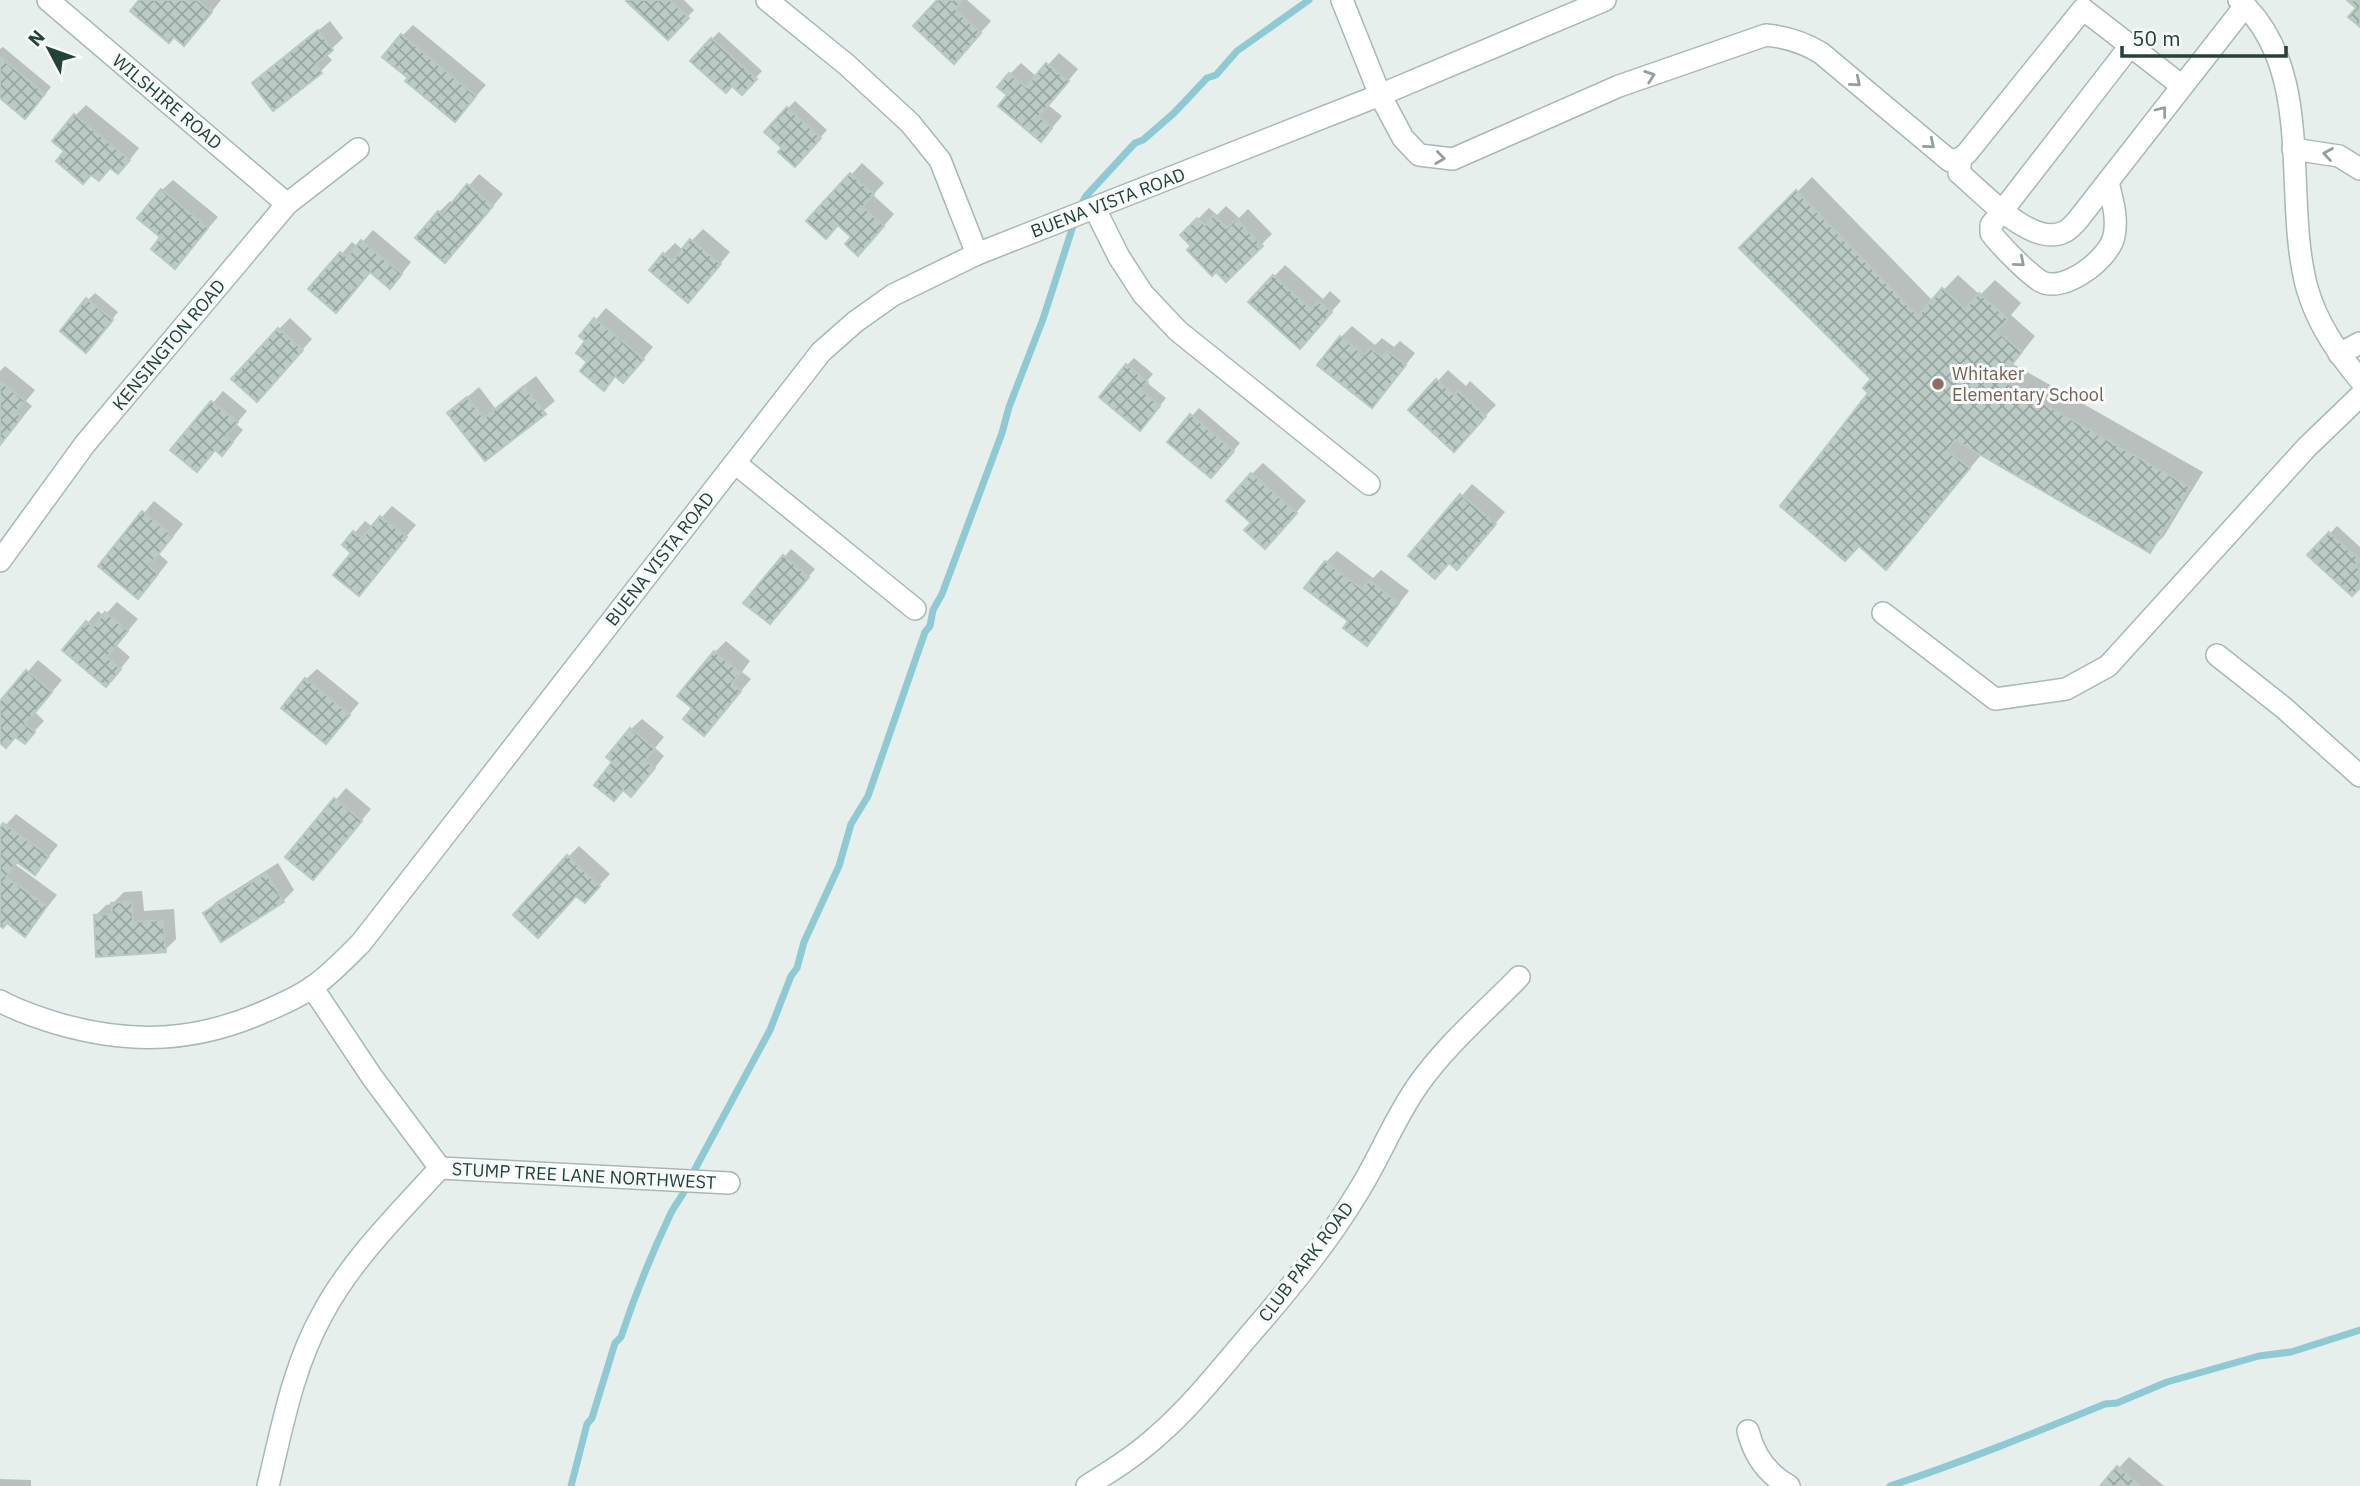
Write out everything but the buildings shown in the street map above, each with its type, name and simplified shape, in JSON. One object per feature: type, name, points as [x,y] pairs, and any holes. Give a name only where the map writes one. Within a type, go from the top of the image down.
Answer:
[{"type":"street","name":"WILSHIRE ROAD","points":[[48,0],[287,204]]},
{"type":"street","points":[[767,0],[847,65],[910,123],[940,160],[977,254]]},
{"type":"street","points":[[1342,0],[1380,95],[1403,138],[1419,155],[1453,159],[1619,86],[1766,35],[1787,37],[1806,43],[1950,161],[1961,158]]},
{"type":"street","name":"BUENA VISTA ROAD","points":[[0,1001],[44,1020],[83,1031],[122,1038],[152,1039],[192,1035],[241,1022],[312,987],[361,943],[821,352],[855,322],[893,295],[977,254],[1380,95],[1605,0]]},
{"type":"street","points":[[2182,86],[2083,9],[1961,158],[1959,173],[2022,226],[2044,235],[2064,233],[2077,221],[2114,174],[2182,86],[2242,3],[2264,28],[2274,46],[2284,75],[2291,115],[2298,236],[2308,289],[2320,321],[2339,354],[2360,380]]},
{"type":"street","points":[[2114,174],[2114,238],[2092,268],[2059,285],[2042,282],[1998,243],[1991,233],[1992,225],[2003,210],[2130,46]]},
{"type":"street","name":"KENSINGTON ROAD","points":[[0,561],[85,444],[287,204],[358,149]]},
{"type":"street","points":[[2293,149],[2339,156],[2360,169]]},
{"type":"street","points":[[1096,209],[1119,257],[1143,294],[1178,331],[1369,484]]},
{"type":"street","points":[[2339,354],[2360,344]]},
{"type":"street","points":[[1883,613],[1995,699],[2066,689],[2108,666],[2307,447],[2360,396]]},
{"type":"street","points":[[735,463],[915,609]]},
{"type":"street","points":[[2217,655],[2284,708],[2360,776]]},
{"type":"street","name":"CLUB PARK ROAD","points":[[1087,1486],[1156,1438],[1290,1288],[1333,1232],[1419,1084],[1451,1046],[1519,977]]},
{"type":"street","points":[[268,1486],[292,1391],[305,1351],[322,1315],[336,1290],[402,1209],[440,1168],[372,1077],[312,987]]},
{"type":"street","name":"STUMP TREE LANE NORTHWEST","points":[[440,1168],[729,1183]]},
{"type":"street","points":[[1748,1431],[1757,1457],[1775,1478],[1789,1486]]},
{"type":"waterway","points":[[1079,209],[1086,196],[1135,143],[1143,140],[1174,113],[1207,78],[1216,75],[1237,51],[1309,0]]},
{"type":"waterway","points":[[571,1486],[587,1424],[592,1418],[615,1343],[621,1337],[656,1245],[770,1030],[791,976],[797,968],[804,942],[839,866],[851,824],[868,796],[925,632],[930,626],[933,610],[942,594],[1043,319],[1075,220]]},
{"type":"waterway","points":[[1890,1486],[2167,1382],[2259,1356],[2291,1352],[2360,1330]]},
{"type":"place","name":"Whitaker Elementary School","points":[[1938,384]]}]
